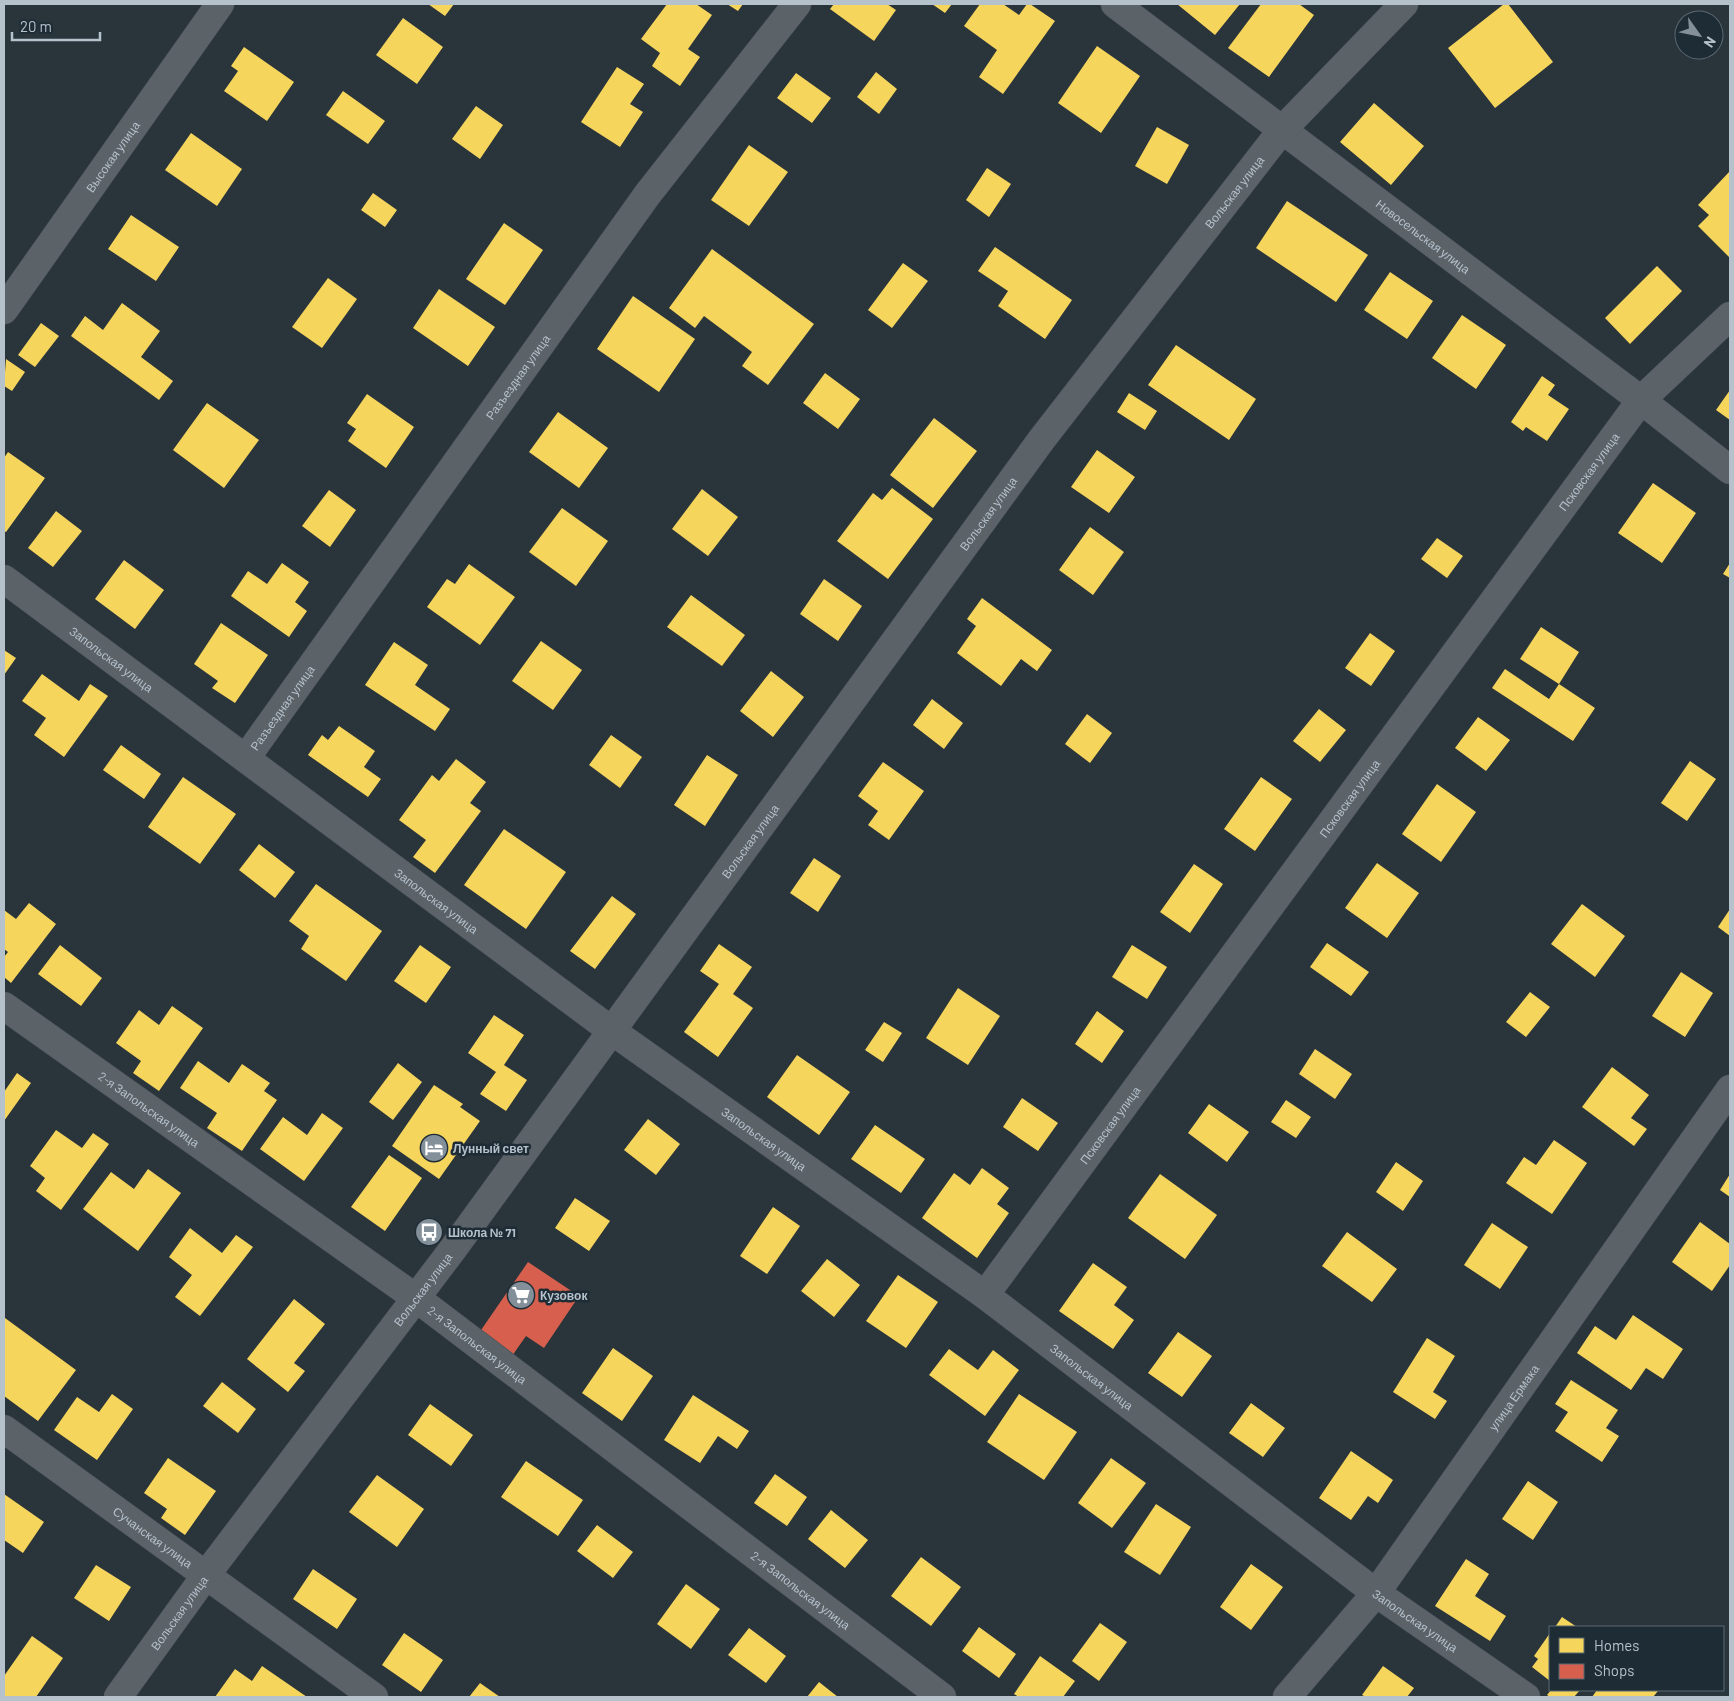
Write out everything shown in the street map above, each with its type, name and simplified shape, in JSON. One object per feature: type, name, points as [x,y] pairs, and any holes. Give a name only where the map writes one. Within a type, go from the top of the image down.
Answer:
[{"type":"street","name":"Высокая улица","points":[[4,310],[220,4]]},
{"type":"street","name":"Разъездная улица","points":[[246,758],[647,195],[797,4]]},
{"type":"street","name":"Новосельская улица","points":[[1115,4],[1641,400],[1730,470]]},
{"type":"street","name":"Вольская улица","points":[[118,1697],[206,1575],[416,1298],[612,1032],[1042,439],[1282,130],[1404,4]]},
{"type":"street","name":"Псковская улица","points":[[985,1295],[1641,400],[1730,316]]},
{"type":"street","name":"Запольская улица","points":[[4,578],[612,1032],[985,1295],[1376,1593],[1526,1697]]},
{"type":"street","name":"2-я Запольская улица","points":[[4,1006],[416,1298],[942,1697]]},
{"type":"street","name":"улица Ермака","points":[[1288,1697],[1376,1593],[1730,1089]]},
{"type":"street","name":"Сучанская улица","points":[[4,1429],[374,1697]]},
{"type":"building: Homes","points":[[428,4],[454,4],[445,16]]},
{"type":"building: Homes","points":[[667,4],[696,4],[712,15],[688,49],[700,57],[680,86],[652,66],[660,53],[641,39]]},
{"type":"building: Homes","points":[[727,4],[743,4],[738,11]]},
{"type":"building: Homes","points":[[834,4],[887,4],[896,10],[874,41],[830,9]]},
{"type":"building: Homes","points":[[932,4],[952,4],[945,13]]},
{"type":"building: Homes","points":[[980,4],[1003,4],[1019,15],[1027,4],[1030,4],[1055,21],[1003,94],[979,77],[997,50],[964,26]]},
{"type":"building: Homes","points":[[1177,4],[1240,4],[1215,35]]},
{"type":"building: Homes","points":[[1261,4],[1299,4],[1314,15],[1269,77],[1228,48]]},
{"type":"building: Homes","points":[[1504,4],[1508,4],[1553,62],[1495,108],[1448,48]]},
{"type":"building: Homes","points":[[403,18],[443,47],[417,84],[376,55]]},
{"type":"building: Homes","points":[[1097,46],[1140,76],[1101,133],[1058,103]]},
{"type":"building: Homes","points":[[244,47],[294,82],[267,121],[224,91],[238,71],[231,66]]},
{"type":"building: Homes","points":[[617,67],[644,84],[630,104],[643,112],[620,147],[581,122]]},
{"type":"building: Homes","points":[[876,72],[897,89],[879,114],[857,97]]},
{"type":"building: Homes","points":[[796,73],[831,98],[812,123],[777,98]]},
{"type":"building: Homes","points":[[343,91],[385,121],[368,144],[326,115]]},
{"type":"building: Homes","points":[[1374,103],[1424,146],[1391,185],[1340,142]]},
{"type":"building: Homes","points":[[476,106],[503,125],[480,159],[452,139]]},
{"type":"building: Homes","points":[[1157,127],[1189,145],[1167,184],[1135,166]]},
{"type":"building: Homes","points":[[191,133],[242,169],[217,206],[165,170]]},
{"type":"building: Homes","points":[[749,145],[788,172],[749,226],[711,200]]},
{"type":"building: Homes","points":[[987,168],[1011,184],[989,217],[966,200]]},
{"type":"building: Homes","points":[[1730,171],[1730,258],[1698,226],[1709,215],[1698,205]]},
{"type":"building: Homes","points":[[373,193],[397,210],[385,227],[361,210]]},
{"type":"building: Homes","points":[[1287,201],[1368,255],[1336,302],[1256,248]]},
{"type":"building: Homes","points":[[131,215],[179,247],[156,281],[108,249]]},
{"type":"building: Homes","points":[[504,223],[543,250],[505,305],[466,279]]},
{"type":"building: Homes","points":[[995,247],[1072,300],[1045,339],[998,306],[1008,291],[978,271]]},
{"type":"building: Homes","points":[[712,249],[814,324],[768,385],[742,366],[752,352],[704,316],[695,328],[669,308]]},
{"type":"building: Homes","points":[[903,263],[928,281],[892,328],[868,310]]},
{"type":"building: Homes","points":[[1657,266],[1682,291],[1630,344],[1605,318]]},
{"type":"building: Homes","points":[[1390,272],[1433,301],[1407,339],[1364,310]]},
{"type":"building: Homes","points":[[328,278],[357,299],[322,348],[292,327]]},
{"type":"building: Homes","points":[[439,289],[495,327],[468,366],[413,328]]},
{"type":"building: Homes","points":[[633,296],[695,339],[659,392],[597,349]]},
{"type":"building: Homes","points":[[122,303],[160,331],[141,357],[173,381],[159,400],[71,336],[85,316],[103,330]]},
{"type":"building: Homes","points":[[1462,315],[1506,345],[1476,389],[1432,358]]},
{"type":"building: Homes","points":[[41,323],[59,336],[35,367],[18,355]]},
{"type":"building: Homes","points":[[1176,345],[1256,399],[1229,440],[1148,385]]},
{"type":"building: Homes","points":[[6,359],[25,372],[12,391],[4,386]]},
{"type":"building: Homes","points":[[825,373],[860,399],[838,429],[803,403]]},
{"type":"building: Homes","points":[[1542,376],[1555,385],[1548,395],[1569,409],[1547,441],[1526,427],[1523,431],[1511,422]]},
{"type":"building: Homes","points":[[1730,390],[1730,420],[1716,410]]},
{"type":"building: Homes","points":[[1129,393],[1157,411],[1145,430],[1117,412]]},
{"type":"building: Homes","points":[[367,394],[414,427],[386,468],[348,441],[356,429],[347,423]]},
{"type":"building: Homes","points":[[207,403],[259,440],[224,488],[173,450]]},
{"type":"building: Homes","points":[[558,412],[608,448],[579,488],[529,452]]},
{"type":"building: Homes","points":[[934,418],[977,451],[933,508],[890,475]]},
{"type":"building: Homes","points":[[1097,450],[1135,477],[1109,513],[1071,487]]},
{"type":"building: Homes","points":[[8,452],[45,478],[6,532],[4,531],[4,458]]},
{"type":"building: Homes","points":[[1653,483],[1696,513],[1662,563],[1618,533]]},
{"type":"building: Homes","points":[[892,488],[933,519],[888,579],[837,541],[873,493],[882,500]]},
{"type":"building: Homes","points":[[702,489],[738,517],[708,556],[672,529]]},
{"type":"building: Homes","points":[[329,490],[356,510],[330,547],[302,526]]},
{"type":"building: Homes","points":[[562,508],[608,541],[576,586],[529,552]]},
{"type":"building: Homes","points":[[56,511],[82,531],[53,567],[28,548]]},
{"type":"building: Homes","points":[[1090,527],[1124,552],[1093,595],[1059,570]]},
{"type":"building: Homes","points":[[1437,538],[1463,556],[1447,578],[1421,559]]},
{"type":"building: Homes","points":[[124,560],[164,590],[135,629],[95,599]]},
{"type":"building: Homes","points":[[282,563],[309,582],[295,602],[307,611],[289,637],[231,596],[248,571],[267,584]]},
{"type":"building: Homes","points":[[1730,563],[1730,578],[1723,574]]},
{"type":"building: Homes","points":[[469,564],[515,597],[480,645],[427,607],[447,579],[455,584]]},
{"type":"building: Homes","points":[[824,579],[862,606],[838,641],[800,614]]},
{"type":"building: Homes","points":[[691,595],[745,635],[722,666],[667,627]]},
{"type":"building: Homes","points":[[982,598],[1052,650],[1037,671],[1021,659],[1001,686],[957,653],[976,626],[967,619]]},
{"type":"building: Homes","points":[[221,623],[268,655],[235,703],[212,688],[218,681],[194,664]]},
{"type":"building: Homes","points":[[1541,627],[1579,652],[1559,684],[1520,659]]},
{"type":"building: Homes","points":[[1370,633],[1395,651],[1371,686],[1345,668]]},
{"type":"building: Homes","points":[[541,641],[582,670],[553,710],[512,681]]},
{"type":"building: Homes","points":[[394,642],[428,665],[415,685],[450,709],[435,731],[365,685]]},
{"type":"building: Homes","points":[[4,650],[16,658],[4,675]]},
{"type":"building: Homes","points":[[1505,669],[1549,699],[1559,684],[1595,708],[1573,741],[1492,688]]},
{"type":"building: Homes","points":[[771,671],[804,697],[773,737],[740,711]]},
{"type":"building: Homes","points":[[42,674],[79,701],[90,684],[108,696],[64,757],[34,735],[46,718],[22,701]]},
{"type":"building: Homes","points":[[932,699],[963,723],[944,749],[913,725]]},
{"type":"building: Homes","points":[[1319,709],[1346,730],[1320,762],[1293,741]]},
{"type":"building: Homes","points":[[1087,714],[1112,733],[1090,763],[1065,744]]},
{"type":"building: Homes","points":[[1478,717],[1510,740],[1486,771],[1455,748]]},
{"type":"building: Homes","points":[[339,726],[375,751],[364,767],[381,779],[368,797],[308,755],[322,735],[328,740]]},
{"type":"building: Homes","points":[[611,735],[642,757],[620,788],[589,765]]},
{"type":"building: Homes","points":[[121,745],[161,774],[144,799],[103,770]]},
{"type":"building: Homes","points":[[707,755],[738,775],[705,826],[674,805]]},
{"type":"building: Homes","points":[[456,759],[486,782],[470,803],[481,811],[435,873],[413,857],[426,840],[399,820],[432,775],[439,781]]},
{"type":"building: Homes","points":[[1690,761],[1716,779],[1687,821],[1661,803]]},
{"type":"building: Homes","points":[[883,762],[924,791],[889,840],[868,825],[878,811],[858,796]]},
{"type":"building: Homes","points":[[183,777],[236,814],[200,864],[148,827]]},
{"type":"building: Homes","points":[[1261,777],[1292,799],[1255,851],[1224,829]]},
{"type":"building: Homes","points":[[1437,784],[1476,812],[1441,862],[1402,834]]},
{"type":"building: Homes","points":[[504,829],[566,872],[526,929],[464,885]]},
{"type":"building: Homes","points":[[259,844],[295,872],[275,898],[239,870]]},
{"type":"building: Homes","points":[[814,858],[841,876],[818,912],[790,893]]},
{"type":"building: Homes","points":[[1377,863],[1419,893],[1387,938],[1345,908]]},
{"type":"building: Homes","points":[[1194,864],[1223,884],[1190,933],[1160,912]]},
{"type":"building: Homes","points":[[316,884],[382,931],[346,981],[301,949],[309,936],[289,921]]},
{"type":"building: Homes","points":[[612,896],[636,914],[595,969],[570,951]]},
{"type":"building: Homes","points":[[29,903],[56,924],[11,983],[4,977],[4,957],[8,952],[4,949],[4,910],[16,919]]},
{"type":"building: Homes","points":[[1582,904],[1625,936],[1595,977],[1551,944]]},
{"type":"building: Homes","points":[[1730,909],[1730,936],[1718,927]]},
{"type":"building: Homes","points":[[1327,943],[1369,972],[1351,996],[1310,967]]},
{"type":"building: Homes","points":[[719,944],[752,967],[733,994],[753,1008],[718,1057],[684,1032],[719,984],[700,971]]},
{"type":"building: Homes","points":[[60,945],[102,978],[81,1006],[38,974]]},
{"type":"building: Homes","points":[[420,945],[451,967],[426,1003],[394,981]]},
{"type":"building: Homes","points":[[1132,945],[1167,967],[1147,999],[1112,977]]},
{"type":"building: Homes","points":[[1681,972],[1713,993],[1685,1037],[1652,1016]]},
{"type":"building: Homes","points":[[958,988],[1000,1016],[968,1065],[926,1038]]},
{"type":"building: Homes","points":[[1530,992],[1550,1007],[1526,1037],[1506,1022]]},
{"type":"building: Homes","points":[[172,1006],[203,1028],[159,1091],[133,1073],[141,1061],[116,1043],[139,1010],[159,1025]]},
{"type":"building: Homes","points":[[1097,1011],[1124,1031],[1102,1063],[1075,1044]]},
{"type":"building: Homes","points":[[494,1015],[524,1035],[504,1065],[527,1080],[506,1111],[480,1094],[496,1072],[468,1053]]},
{"type":"building: Homes","points":[[884,1022],[902,1033],[883,1062],[865,1050]]},
{"type":"building: Homes","points":[[1315,1049],[1352,1074],[1335,1099],[1299,1074]]},
{"type":"building: Homes","points":[[797,1055],[850,1092],[819,1135],[767,1097]]},
{"type":"building: Homes","points":[[198,1061],[229,1083],[242,1064],[270,1083],[264,1091],[277,1100],[242,1151],[207,1128],[217,1113],[180,1088]]},
{"type":"building: Homes","points":[[398,1063],[422,1082],[393,1120],[369,1102]]},
{"type":"building: Homes","points":[[1612,1067],[1649,1095],[1631,1118],[1647,1129],[1634,1146],[1582,1107]]},
{"type":"building: Homes","points":[[17,1073],[31,1083],[4,1121],[4,1092]]},
{"type":"building: Homes","points":[[434,1085],[463,1104],[460,1107],[480,1121],[439,1179],[392,1146]]},
{"type":"building: Homes","points":[[1022,1098],[1058,1123],[1038,1151],[1003,1127]]},
{"type":"building: Homes","points":[[1286,1100],[1311,1117],[1296,1138],[1271,1122]]},
{"type":"building: Homes","points":[[1209,1104],[1249,1132],[1227,1162],[1188,1133]]},
{"type":"building: Homes","points":[[322,1113],[343,1128],[304,1181],[260,1149],[283,1117],[307,1135]]},
{"type":"building: Homes","points":[[648,1119],[680,1144],[656,1175],[624,1150]]},
{"type":"building: Homes","points":[[875,1125],[925,1159],[901,1193],[851,1159]]},
{"type":"building: Homes","points":[[56,1130],[82,1148],[93,1133],[109,1144],[61,1210],[36,1191],[45,1178],[30,1166]]},
{"type":"building: Homes","points":[[1554,1140],[1587,1163],[1552,1214],[1506,1183],[1524,1157],[1536,1165]]},
{"type":"building: Homes","points":[[389,1155],[422,1178],[385,1231],[351,1207]]},
{"type":"building: Homes","points":[[1396,1162],[1423,1181],[1403,1211],[1376,1192]]},
{"type":"building: Homes","points":[[982,1168],[1009,1188],[997,1204],[1009,1213],[977,1258],[922,1218],[954,1173],[970,1185]]},
{"type":"building: Homes","points":[[148,1169],[181,1193],[138,1251],[83,1209],[111,1172],[134,1189]]},
{"type":"building: Homes","points":[[1160,1174],[1217,1215],[1185,1259],[1128,1218]]},
{"type":"building: Homes","points":[[1730,1174],[1730,1197],[1720,1190]]},
{"type":"building: Homes","points":[[575,1198],[610,1221],[589,1251],[555,1228]]},
{"type":"building: Homes","points":[[773,1207],[800,1226],[767,1274],[740,1256]]},
{"type":"building: Homes","points":[[1700,1222],[1730,1244],[1730,1265],[1712,1291],[1672,1262]]},
{"type":"building: Homes","points":[[1492,1223],[1528,1247],[1500,1289],[1464,1265]]},
{"type":"building: Homes","points":[[190,1228],[222,1253],[236,1235],[253,1247],[200,1316],[175,1297],[192,1275],[169,1257]]},
{"type":"building: Homes","points":[[1347,1232],[1397,1269],[1372,1302],[1322,1266]]},
{"type":"building: Homes","points":[[827,1259],[860,1285],[834,1317],[801,1291]]},
{"type":"building: Homes","points":[[1093,1263],[1127,1287],[1114,1305],[1134,1320],[1113,1349],[1059,1311]]},
{"type":"building: Homes","points":[[898,1275],[938,1302],[906,1348],[866,1321]]},
{"type":"building: Homes","points":[[294,1299],[325,1324],[294,1363],[305,1371],[288,1392],[247,1359]]},
{"type":"building: Homes","points":[[1633,1315],[1683,1349],[1663,1379],[1646,1368],[1631,1390],[1577,1353],[1595,1326],[1616,1340]]},
{"type":"building: Homes","points":[[5,1318],[76,1370],[38,1421],[4,1396]]},
{"type":"building: Homes","points":[[1178,1332],[1212,1356],[1182,1397],[1148,1373]]},
{"type":"building: Homes","points":[[1427,1338],[1455,1356],[1433,1392],[1447,1401],[1435,1419],[1393,1392]]},
{"type":"building: Homes","points":[[613,1348],[653,1376],[622,1421],[582,1393]]},
{"type":"building: Homes","points":[[949,1349],[978,1370],[993,1350],[1019,1370],[985,1416],[929,1375]]},
{"type":"building: Homes","points":[[1571,1380],[1618,1410],[1606,1428],[1619,1436],[1602,1462],[1555,1431],[1568,1412],[1555,1404]]},
{"type":"building: Homes","points":[[222,1382],[256,1409],[238,1433],[203,1406]]},
{"type":"building: Homes","points":[[112,1394],[133,1409],[97,1460],[54,1430],[77,1397],[99,1412]]},
{"type":"building: Homes","points":[[1019,1394],[1077,1432],[1044,1480],[987,1442]]},
{"type":"building: Homes","points":[[693,1395],[749,1431],[737,1449],[718,1436],[700,1463],[664,1440]]},
{"type":"building: Homes","points":[[1251,1403],[1285,1428],[1263,1457],[1229,1433]]},
{"type":"building: Homes","points":[[430,1404],[473,1435],[451,1466],[408,1435]]},
{"type":"building: Homes","points":[[1351,1451],[1393,1480],[1378,1503],[1368,1496],[1351,1520],[1319,1498]]},
{"type":"building: Homes","points":[[168,1458],[216,1491],[185,1535],[161,1518],[167,1509],[144,1493]]},
{"type":"building: Homes","points":[[1111,1458],[1146,1483],[1112,1528],[1078,1503]]},
{"type":"building: Homes","points":[[526,1461],[583,1500],[558,1536],[501,1497]]},
{"type":"building: Homes","points":[[775,1474],[807,1497],[787,1526],[754,1503]]},
{"type":"building: Homes","points":[[377,1475],[424,1509],[397,1547],[349,1512]]},
{"type":"building: Homes","points":[[1528,1481],[1558,1502],[1533,1540],[1502,1519]]},
{"type":"building: Homes","points":[[4,1494],[44,1522],[23,1553],[4,1540]]},
{"type":"building: Homes","points":[[1156,1504],[1191,1527],[1160,1575],[1124,1552]]},
{"type":"building: Homes","points":[[831,1510],[868,1540],[845,1568],[808,1539]]},
{"type":"building: Homes","points":[[597,1525],[633,1552],[613,1578],[577,1551]]},
{"type":"building: Homes","points":[[921,1557],[961,1587],[931,1626],[891,1596]]},
{"type":"building: Homes","points":[[1466,1559],[1489,1574],[1475,1596],[1506,1616],[1490,1641],[1435,1606]]},
{"type":"building: Homes","points":[[1251,1564],[1283,1587],[1251,1630],[1220,1607]]},
{"type":"building: Homes","points":[[96,1565],[131,1587],[109,1621],[74,1598]]},
{"type":"building: Homes","points":[[313,1569],[357,1599],[337,1629],[293,1599]]},
{"type":"building: Homes","points":[[686,1584],[720,1609],[691,1649],[657,1624]]},
{"type":"building: Homes","points":[[1562,1617],[1576,1626],[1556,1626]]},
{"type":"building: Homes","points":[[1100,1623],[1127,1642],[1099,1681],[1072,1661]]},
{"type":"building: Homes","points":[[979,1627],[1016,1654],[999,1678],[962,1651]]},
{"type":"building: Homes","points":[[749,1628],[786,1656],[766,1683],[728,1655]]},
{"type":"building: Homes","points":[[404,1633],[443,1660],[421,1692],[382,1665]]},
{"type":"building: Homes","points":[[1549,1634],[1549,1680],[1532,1667],[1538,1659],[1534,1656]]},
{"type":"building: Homes","points":[[32,1636],[63,1658],[36,1697],[4,1697],[4,1676]]},
{"type":"building: Homes","points":[[1040,1656],[1075,1681],[1063,1697],[1019,1697],[1014,1694]]},
{"type":"building: Homes","points":[[262,1666],[307,1697],[215,1697],[235,1669],[252,1681]]},
{"type":"building: Homes","points":[[1383,1666],[1414,1688],[1407,1697],[1366,1697],[1362,1695]]},
{"type":"building: Homes","points":[[819,1682],[838,1697],[807,1697]]},
{"type":"building: Homes","points":[[480,1683],[500,1697],[469,1697]]},
{"type":"building: Homes","points":[[1550,1691],[1579,1691],[1574,1697],[1550,1697],[1547,1695]]},
{"type":"building: Homes","points":[[1596,1691],[1658,1691],[1653,1697],[1592,1697]]},
{"type":"building: Shops","points":[[528,1262],[579,1296],[544,1348],[526,1336],[512,1356],[479,1333]]},
{"type":"place","name":"Лунный свет","points":[[434,1148]]},
{"type":"place","name":"Школа № 71","points":[[429,1232]]},
{"type":"place","name":"Кузовок","points":[[521,1295]]}]
